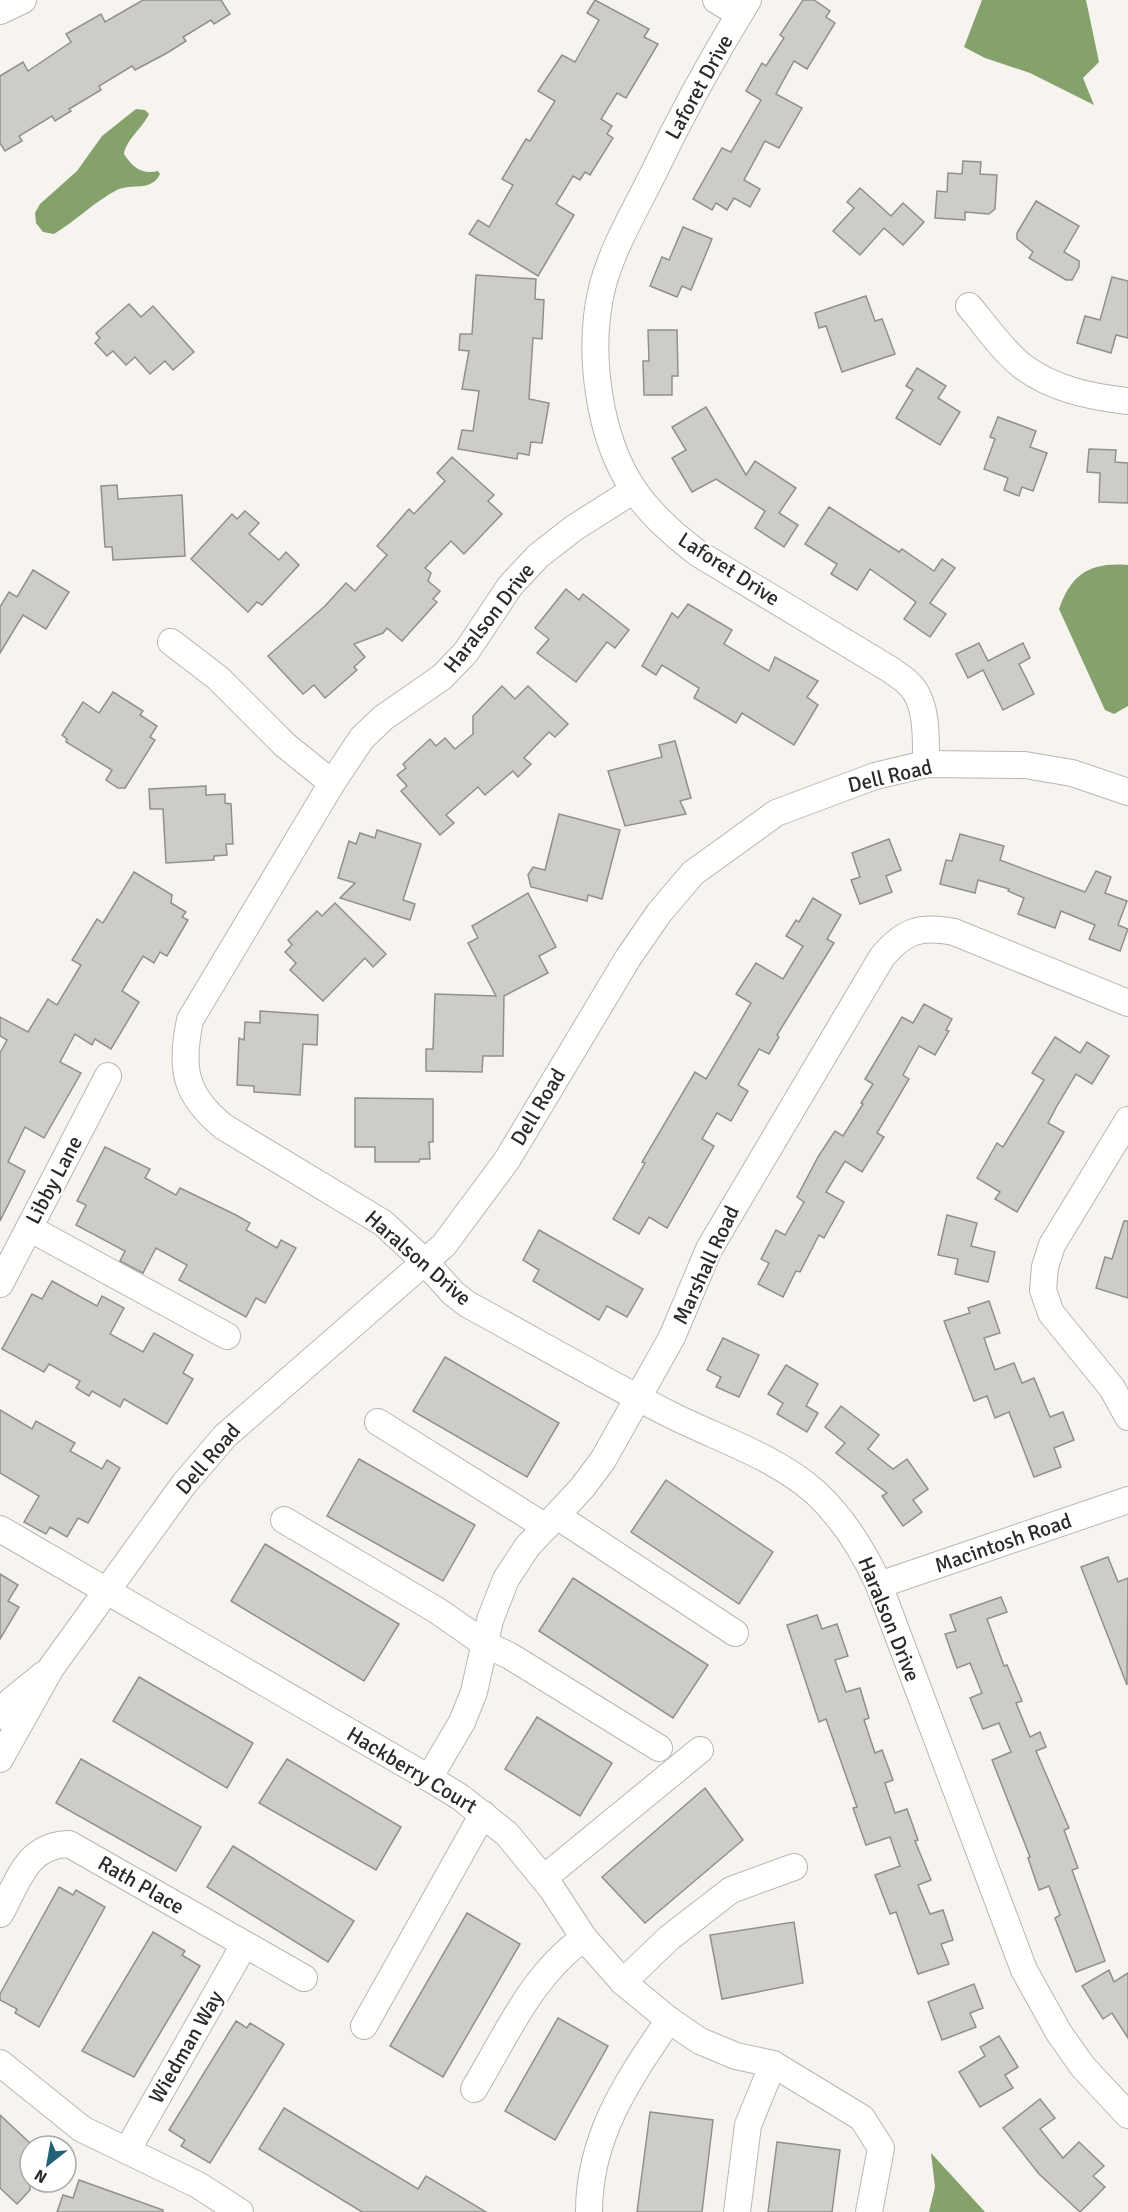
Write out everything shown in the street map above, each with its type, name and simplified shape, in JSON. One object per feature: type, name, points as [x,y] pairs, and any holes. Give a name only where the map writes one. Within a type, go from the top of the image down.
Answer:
[{"type":"street","points":[[0,11],[23,0]]},
{"type":"street","points":[[716,0],[744,7]]},
{"type":"street","name":"Laforet Drive","points":[[744,7],[666,146],[616,250],[602,287],[595,331],[596,375],[604,418],[616,455],[634,490],[670,531],[699,554],[891,670],[912,686],[921,707],[926,741],[926,764]]},
{"type":"street","points":[[969,306],[1021,365],[1056,385],[1091,396],[1128,401]]},
{"type":"street","name":"Haralson Drive","points":[[634,490],[574,528],[538,556],[510,586],[466,652],[442,677],[383,718],[362,738],[332,783],[190,1020],[185,1044],[185,1070],[192,1094],[211,1117],[383,1223],[467,1304],[638,1398],[776,1464],[814,1492],[856,1542],[879,1585],[1024,1970],[1059,2033],[1083,2067],[1128,2115]]},
{"type":"street","points":[[171,642],[218,678],[285,745],[332,783]]},
{"type":"street","name":"Dell Road","points":[[0,1759],[51,1668],[184,1484],[225,1436],[318,1351],[444,1245],[507,1160],[628,958],[659,913],[693,873],[776,813],[875,776],[926,764],[1025,765],[1072,773],[1128,792]]},
{"type":"street","name":"Marshall Road","points":[[429,1778],[462,1722],[474,1692],[490,1620],[506,1579],[527,1547],[603,1460],[672,1337],[709,1249],[728,1214],[882,957],[895,941],[914,930],[935,928],[954,932],[1128,1003]]},
{"type":"street","name":"Libby Lane","points":[[0,1284],[108,1076]]},
{"type":"street","points":[[1128,1120],[1052,1245],[1045,1267],[1043,1290],[1051,1313],[1112,1388],[1128,1417]]},
{"type":"street","points":[[29,1228],[227,1336]]},
{"type":"street","points":[[378,1422],[551,1521],[735,1633]]},
{"type":"street","name":"Macintosh Road","points":[[879,1585],[1128,1500]]},
{"type":"street","points":[[284,1520],[438,1611],[485,1644],[510,1656],[659,1748]]},
{"type":"street","name":"Hackberry Court","points":[[0,1529],[429,1778],[483,1814],[507,1834],[544,1878],[584,1938],[623,1982],[669,2020],[700,2041],[736,2056],[773,2064],[862,2118],[881,2148],[869,2212]]},
{"type":"street","name":"Dell Road","points":[[0,1716],[12,1700],[51,1668]]},
{"type":"street","points":[[544,1878],[700,1750]]},
{"type":"street","points":[[364,2026],[483,1814]]},
{"type":"street","name":"Rath Place","points":[[0,1914],[32,1857],[42,1849],[69,1844],[304,1978]]},
{"type":"street","points":[[623,1982],[669,1938],[731,1890],[794,1868]]},
{"type":"street","points":[[474,2090],[521,2006],[564,1952],[584,1938]]},
{"type":"street","name":"Wiedman Way","points":[[128,2149],[244,1945]]},
{"type":"street","points":[[589,2212],[598,2143],[620,2094],[669,2020]]},
{"type":"street","points":[[0,2064],[82,2129],[128,2149],[198,2186],[240,2212]]},
{"type":"street","points":[[737,2212],[748,2125],[773,2064]]},
{"type":"shaded area","points":[[982,0],[1086,0],[1099,62],[1083,78],[1094,105],[1030,73],[985,58],[964,47]]},
{"type":"shaded area","points":[[136,109],[145,110],[149,114],[128,143],[124,154],[130,163],[142,171],[158,171],[160,174],[156,180],[147,185],[117,190],[54,234],[43,232],[36,223],[35,213],[40,204],[77,171],[102,136]]},
{"type":"shaded area","points":[[1128,565],[1128,706],[1114,714],[1105,710],[1059,609],[1070,587],[1084,573],[1103,566]]},
{"type":"shaded area","points":[[931,2153],[985,2212],[929,2212],[935,2187]]},
{"type":"building","points":[[143,0],[221,0],[230,14],[214,24],[211,20],[183,37],[186,41],[167,53],[135,70],[132,66],[99,86],[101,90],[69,109],[71,111],[55,121],[52,116],[19,136],[22,141],[5,151],[0,143],[0,76],[23,62],[28,71],[71,42],[66,34],[101,14],[105,22]]},
{"type":"building","points":[[595,0],[649,29],[644,37],[658,44],[626,98],[617,93],[601,119],[612,126],[607,134],[613,138],[590,175],[585,172],[580,180],[573,176],[556,204],[574,215],[538,276],[469,234],[478,220],[489,227],[513,185],[502,179],[526,139],[530,141],[555,101],[538,91],[562,55],[575,62],[599,20],[587,13]]},
{"type":"building","points":[[803,0],[814,0],[830,11],[826,17],[835,23],[807,69],[794,61],[776,94],[802,108],[779,148],[765,141],[744,180],[760,189],[750,207],[734,198],[727,210],[716,203],[712,210],[693,199],[722,148],[731,152],[761,100],[746,91],[762,63],[766,66],[784,38],[780,35]]},
{"type":"building","points":[[963,161],[981,162],[980,174],[997,175],[995,209],[989,214],[965,212],[965,220],[935,218],[937,191],[947,192],[948,173],[962,174]]},
{"type":"building","points":[[860,188],[891,216],[903,203],[924,222],[903,245],[884,228],[860,255],[833,231],[854,208],[847,202]]},
{"type":"building","points":[[1036,201],[1079,226],[1064,252],[1079,261],[1079,267],[1072,280],[1066,280],[1029,258],[1033,252],[1017,239],[1017,233]]},
{"type":"building","points":[[683,227],[712,239],[691,290],[682,286],[677,297],[650,286],[662,257],[669,260]]},
{"type":"building","points":[[476,275],[536,279],[535,299],[544,300],[542,339],[533,338],[529,399],[549,403],[542,443],[531,442],[529,455],[518,453],[517,459],[458,449],[462,430],[473,431],[479,391],[462,389],[469,351],[459,350],[460,334],[472,334]]},
{"type":"building","points":[[1112,277],[1128,281],[1128,338],[1116,335],[1111,353],[1077,343],[1085,316],[1100,320]]},
{"type":"building","points":[[866,296],[875,321],[882,319],[895,354],[842,372],[826,326],[819,328],[815,313]]},
{"type":"building","points":[[129,304],[141,317],[153,306],[194,352],[173,370],[165,361],[150,374],[135,357],[126,365],[113,351],[107,356],[95,343],[100,338],[96,333]]},
{"type":"building","points":[[648,330],[677,330],[678,376],[672,376],[672,395],[644,395],[643,361],[649,361]]},
{"type":"building","points":[[917,368],[946,386],[938,398],[960,412],[940,445],[896,418],[913,390],[906,386]]},
{"type":"building","points":[[706,407],[746,475],[755,461],[796,488],[779,513],[798,525],[784,547],[755,528],[765,511],[716,479],[692,492],[672,458],[686,450],[672,427]]},
{"type":"building","points":[[998,417],[1036,431],[1030,447],[1047,453],[1033,491],[1022,487],[1019,496],[1004,490],[1008,478],[984,469],[995,439],[990,437]]},
{"type":"building","points":[[1089,449],[1116,450],[1115,462],[1128,463],[1128,503],[1099,502],[1100,473],[1087,472]]},
{"type":"building","points":[[452,457],[494,495],[488,501],[502,514],[464,554],[451,541],[425,568],[431,573],[428,581],[440,591],[433,599],[437,602],[402,641],[387,628],[383,633],[354,644],[365,657],[354,667],[357,670],[325,698],[314,685],[303,694],[268,656],[325,606],[346,583],[355,591],[387,555],[377,546],[409,509],[414,514],[445,481],[437,473]]},
{"type":"building","points":[[117,485],[118,499],[182,495],[185,556],[113,560],[112,547],[105,547],[101,486]]},
{"type":"building","points":[[829,507],[899,552],[902,549],[934,571],[942,559],[955,568],[930,603],[946,614],[930,637],[904,619],[916,602],[870,569],[857,590],[831,574],[837,564],[805,544]]},
{"type":"building","points":[[245,511],[259,523],[249,534],[279,560],[286,552],[299,565],[262,605],[257,602],[248,612],[191,559],[232,514],[237,519]]},
{"type":"building","points":[[33,570],[69,592],[46,629],[23,615],[0,653],[0,607],[9,592],[17,597]]},
{"type":"building","points":[[566,589],[579,600],[583,594],[629,630],[615,648],[607,642],[576,682],[537,653],[549,639],[535,628]]},
{"type":"building","points":[[688,604],[732,630],[724,644],[769,671],[775,657],[818,681],[807,697],[818,705],[794,745],[742,713],[736,723],[694,698],[699,688],[662,665],[656,675],[642,666],[672,613],[678,618]]},
{"type":"building","points":[[979,643],[988,661],[1023,643],[1030,658],[1019,664],[1034,694],[1003,710],[983,670],[968,678],[956,654]]},
{"type":"building","points":[[502,686],[515,699],[528,686],[568,724],[555,737],[549,732],[524,758],[531,764],[518,777],[513,771],[485,795],[478,787],[446,815],[454,823],[440,835],[401,791],[407,786],[397,775],[406,768],[403,764],[430,739],[436,746],[445,738],[455,749],[473,734],[473,716]]},
{"type":"building","points":[[113,692],[143,711],[140,715],[157,726],[150,737],[155,740],[125,788],[118,788],[106,780],[112,770],[66,742],[67,739],[62,735],[83,702],[99,713]]},
{"type":"building","points":[[675,741],[691,798],[680,801],[686,814],[625,826],[608,771],[662,757],[659,745]]},
{"type":"building","points":[[206,786],[206,795],[225,794],[225,803],[231,804],[233,844],[226,844],[227,855],[214,856],[214,860],[166,863],[163,809],[150,809],[149,789]]},
{"type":"building","points":[[559,814],[620,830],[602,899],[588,895],[587,901],[531,887],[528,875],[533,867],[545,870]]},
{"type":"building","points":[[377,830],[421,844],[403,900],[415,904],[410,920],[340,898],[355,883],[338,878],[349,841],[356,844],[360,833],[375,838]]},
{"type":"building","points":[[960,834],[1004,846],[1000,860],[1085,892],[1096,871],[1111,877],[1105,893],[1127,901],[1118,925],[1128,929],[1120,951],[1089,939],[1095,925],[1061,911],[1055,928],[1018,914],[1024,898],[1008,891],[1009,889],[978,880],[975,893],[940,884],[946,860],[952,861]]},
{"type":"building","points":[[889,839],[901,870],[886,876],[892,892],[860,904],[851,880],[860,877],[852,853]]},
{"type":"building","points":[[134,872],[172,895],[171,903],[186,912],[182,917],[188,920],[167,956],[160,952],[154,963],[143,956],[122,991],[139,1002],[111,1049],[95,1039],[92,1045],[75,1034],[60,1062],[81,1073],[44,1138],[25,1127],[8,1162],[25,1171],[0,1221],[0,1053],[7,1040],[0,1036],[0,1017],[28,1032],[48,999],[57,1005],[81,965],[72,960],[97,919],[103,923]]},
{"type":"building","points":[[528,893],[556,947],[539,956],[548,973],[504,996],[503,1056],[483,1056],[482,1072],[426,1071],[426,1049],[433,1049],[435,994],[496,996],[468,943],[478,938],[472,926]]},
{"type":"building","points":[[813,898],[841,915],[827,939],[834,943],[777,1035],[779,1037],[769,1054],[759,1049],[738,1085],[748,1091],[731,1121],[717,1113],[702,1139],[714,1146],[667,1228],[649,1217],[639,1234],[613,1219],[645,1163],[642,1162],[695,1072],[706,1079],[751,1003],[736,994],[756,963],[783,979],[803,946],[786,936],[796,920],[799,922]]},
{"type":"building","points":[[335,903],[386,954],[373,967],[365,958],[323,1001],[290,970],[296,963],[285,952],[292,945],[288,940],[317,911],[322,916]]},
{"type":"building","points":[[924,1004],[952,1019],[946,1030],[949,1031],[935,1055],[919,1046],[903,1075],[909,1079],[877,1133],[884,1137],[862,1172],[845,1161],[826,1192],[844,1202],[824,1238],[819,1235],[800,1272],[796,1271],[783,1297],[758,1284],[769,1263],[761,1259],[776,1230],[785,1235],[804,1202],[797,1197],[818,1157],[835,1131],[843,1136],[863,1104],[861,1103],[873,1084],[865,1079],[902,1017],[913,1023]]},
{"type":"building","points":[[260,1011],[318,1015],[317,1045],[303,1044],[300,1095],[254,1092],[254,1086],[237,1085],[239,1038],[244,1040],[245,1022],[260,1023]]},
{"type":"building","points":[[1055,1037],[1080,1053],[1087,1042],[1109,1056],[1092,1084],[1076,1074],[1058,1104],[1048,1123],[1064,1132],[1017,1212],[995,1199],[1000,1192],[977,1178],[997,1143],[1003,1147],[1044,1080],[1032,1073]]},
{"type":"building","points":[[355,1098],[433,1099],[433,1142],[429,1142],[430,1159],[420,1159],[419,1162],[375,1162],[375,1147],[355,1147]]},
{"type":"building","points":[[105,1147],[150,1169],[145,1178],[176,1195],[180,1188],[250,1223],[246,1230],[277,1248],[281,1240],[296,1248],[265,1303],[256,1298],[246,1317],[179,1280],[187,1265],[156,1248],[143,1273],[120,1261],[125,1251],[76,1225],[86,1205],[77,1201]]},
{"type":"building","points":[[947,1215],[977,1223],[971,1246],[995,1252],[988,1282],[955,1274],[958,1259],[938,1255]]},
{"type":"building","points":[[1124,1221],[1128,1221],[1128,1298],[1096,1288],[1105,1257],[1112,1259]]},
{"type":"building","points":[[539,1230],[643,1289],[627,1317],[607,1306],[599,1320],[533,1281],[539,1270],[523,1260]]},
{"type":"building","points":[[52,1281],[97,1306],[102,1296],[124,1308],[110,1334],[143,1352],[154,1333],[193,1355],[183,1373],[193,1379],[167,1424],[124,1399],[120,1407],[92,1391],[89,1396],[76,1388],[80,1381],[49,1364],[44,1372],[2,1349],[32,1294],[42,1299]]},
{"type":"building","points":[[989,1301],[1000,1333],[984,1338],[995,1370],[1014,1363],[1022,1383],[1034,1378],[1050,1417],[1063,1412],[1074,1440],[1054,1448],[1061,1467],[1034,1477],[1009,1412],[995,1418],[987,1396],[974,1401],[944,1321],[970,1313],[968,1308]]},
{"type":"building","points":[[723,1338],[759,1355],[739,1397],[716,1387],[721,1377],[707,1370]]},
{"type":"building","points":[[445,1357],[559,1423],[527,1477],[413,1411]]},
{"type":"building","points":[[786,1365],[818,1384],[806,1406],[818,1413],[807,1432],[777,1414],[783,1403],[768,1394]]},
{"type":"building","points":[[841,1406],[879,1435],[868,1449],[893,1469],[907,1459],[928,1489],[913,1500],[922,1512],[903,1526],[882,1496],[887,1493],[836,1453],[845,1443],[825,1427]]},
{"type":"building","points":[[0,1410],[32,1429],[36,1421],[75,1443],[70,1451],[102,1469],[107,1460],[120,1468],[88,1523],[78,1518],[67,1537],[50,1527],[46,1534],[24,1522],[39,1496],[0,1473]]},
{"type":"building","points":[[359,1459],[475,1525],[443,1581],[327,1516]]},
{"type":"building","points":[[666,1480],[773,1552],[739,1604],[631,1532]]},
{"type":"building","points":[[265,1544],[399,1624],[364,1681],[231,1601]]},
{"type":"building","points":[[1108,1557],[1118,1582],[1128,1578],[1127,1685],[1081,1567]]},
{"type":"building","points":[[0,1574],[18,1585],[8,1601],[19,1607],[0,1639]]},
{"type":"building","points":[[573,1578],[708,1665],[673,1718],[539,1631]]},
{"type":"building","points":[[1001,1597],[1007,1612],[987,1619],[1004,1666],[1007,1665],[1022,1701],[1016,1703],[1030,1737],[1040,1732],[1046,1747],[1036,1751],[1069,1828],[1064,1830],[1078,1868],[1072,1870],[1105,1961],[1076,1972],[1055,1918],[1060,1915],[1049,1886],[1039,1890],[1028,1858],[1030,1857],[992,1760],[1011,1752],[999,1723],[983,1729],[970,1698],[982,1693],[970,1663],[957,1668],[945,1634],[956,1631],[950,1615]]},
{"type":"building","points":[[817,1615],[822,1629],[837,1624],[848,1656],[835,1660],[846,1692],[860,1688],[869,1718],[864,1720],[875,1753],[882,1750],[893,1780],[885,1783],[895,1813],[907,1809],[918,1840],[915,1841],[931,1880],[918,1885],[930,1914],[943,1910],[953,1940],[941,1944],[949,1964],[918,1974],[896,1912],[890,1914],[875,1875],[900,1866],[890,1837],[866,1845],[853,1808],[857,1807],[826,1719],[819,1722],[787,1625]]},
{"type":"building","points":[[139,1677],[253,1743],[227,1788],[113,1721]]},
{"type":"building","points":[[537,1717],[612,1763],[580,1816],[505,1769]]},
{"type":"building","points":[[81,1759],[201,1827],[176,1871],[56,1803]]},
{"type":"building","points":[[287,1759],[401,1827],[376,1870],[259,1803]]},
{"type":"building","points":[[705,1788],[743,1840],[645,1923],[602,1877]]},
{"type":"building","points":[[233,1846],[354,1921],[328,1962],[207,1887]]},
{"type":"building","points":[[59,1887],[73,1895],[76,1890],[105,1907],[39,2027],[15,2013],[17,2009],[0,2000],[0,1994]]},
{"type":"building","points":[[467,1913],[520,1944],[443,2077],[390,2046]]},
{"type":"building","points":[[794,1922],[803,1983],[722,1999],[710,1935]]},
{"type":"building","points":[[153,1932],[185,1951],[182,1955],[200,1966],[134,2077],[82,2051]]},
{"type":"building","points":[[1109,1970],[1114,1982],[1128,1973],[1128,2038],[1112,2013],[1103,2019],[1082,1986]]},
{"type":"building","points":[[974,1984],[983,2008],[970,2013],[976,2027],[942,2040],[928,2002]]},
{"type":"building","points":[[558,2018],[608,2046],[555,2140],[505,2111]]},
{"type":"building","points":[[236,2021],[247,2028],[250,2023],[284,2044],[210,2163],[181,2146],[185,2140],[169,2130]]},
{"type":"building","points":[[999,2036],[1018,2067],[1005,2075],[1013,2088],[980,2107],[959,2072],[985,2056],[980,2047]]},
{"type":"building","points":[[1040,2099],[1055,2118],[1040,2129],[1063,2158],[1079,2142],[1104,2166],[1093,2176],[1105,2187],[1080,2212],[1039,2174],[1003,2128]]},
{"type":"building","points":[[284,2108],[418,2189],[426,2176],[486,2212],[362,2212],[259,2149]]},
{"type":"building","points":[[650,2112],[713,2120],[702,2212],[637,2212]]},
{"type":"building","points":[[0,2115],[20,2134],[18,2134],[18,2194],[26,2194],[17,2204],[0,2188]]},
{"type":"building","points":[[777,2142],[840,2150],[832,2212],[768,2212]]},
{"type":"building","points":[[79,2180],[163,2210],[163,2212],[57,2212],[63,2195],[73,2198],[74,2194],[78,2194]]}]
